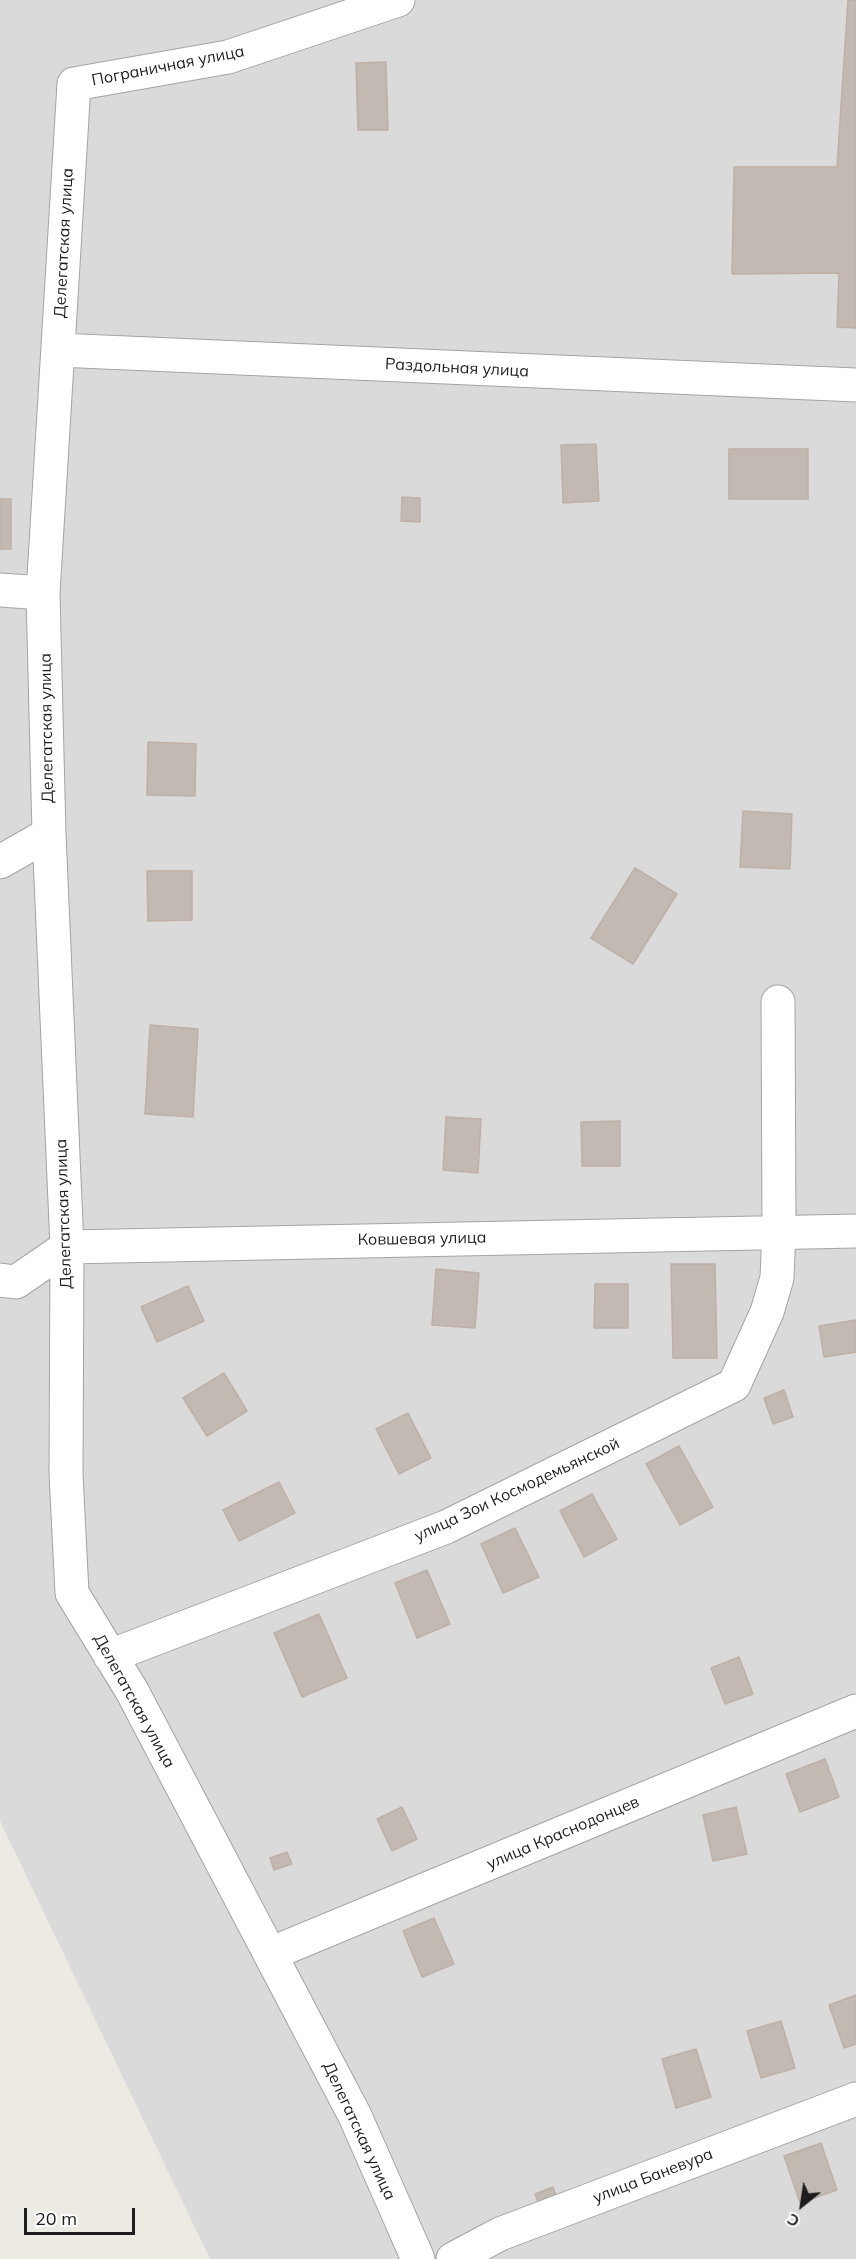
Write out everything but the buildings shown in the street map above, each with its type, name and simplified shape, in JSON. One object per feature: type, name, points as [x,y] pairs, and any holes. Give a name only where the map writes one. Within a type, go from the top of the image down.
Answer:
[{"type":"street","name":"Пограничная улица","points":[[74,84],[228,57],[398,0]]},
{"type":"street","name":"Делегатская улица","points":[[74,84],[43,593],[49,834],[67,1247],[66,1474],[72,1593],[132,1691],[355,2116],[418,2259]]},
{"type":"street","name":"Раздольная улица","points":[[58,350],[856,385]]},
{"type":"street","points":[[0,590],[43,593]]},
{"type":"street","points":[[0,862],[49,834]]},
{"type":"street","name":"улица Зои Космодемьянской","points":[[110,1656],[446,1527],[734,1385],[767,1312],[777,1278],[779,1231],[778,1002]]},
{"type":"street","name":"Ковшевая улица","points":[[67,1247],[856,1231]]},
{"type":"street","points":[[0,1280],[16,1282],[67,1247]]},
{"type":"street","name":"улица Краснодонцев","points":[[270,1954],[856,1711]]},
{"type":"street","name":"улица Баневура","points":[[453,2259],[500,2234],[856,2099]]},
{"type":"shaded area","points":[[0,0],[856,0],[856,2259],[210,2259],[0,1821]]}]
